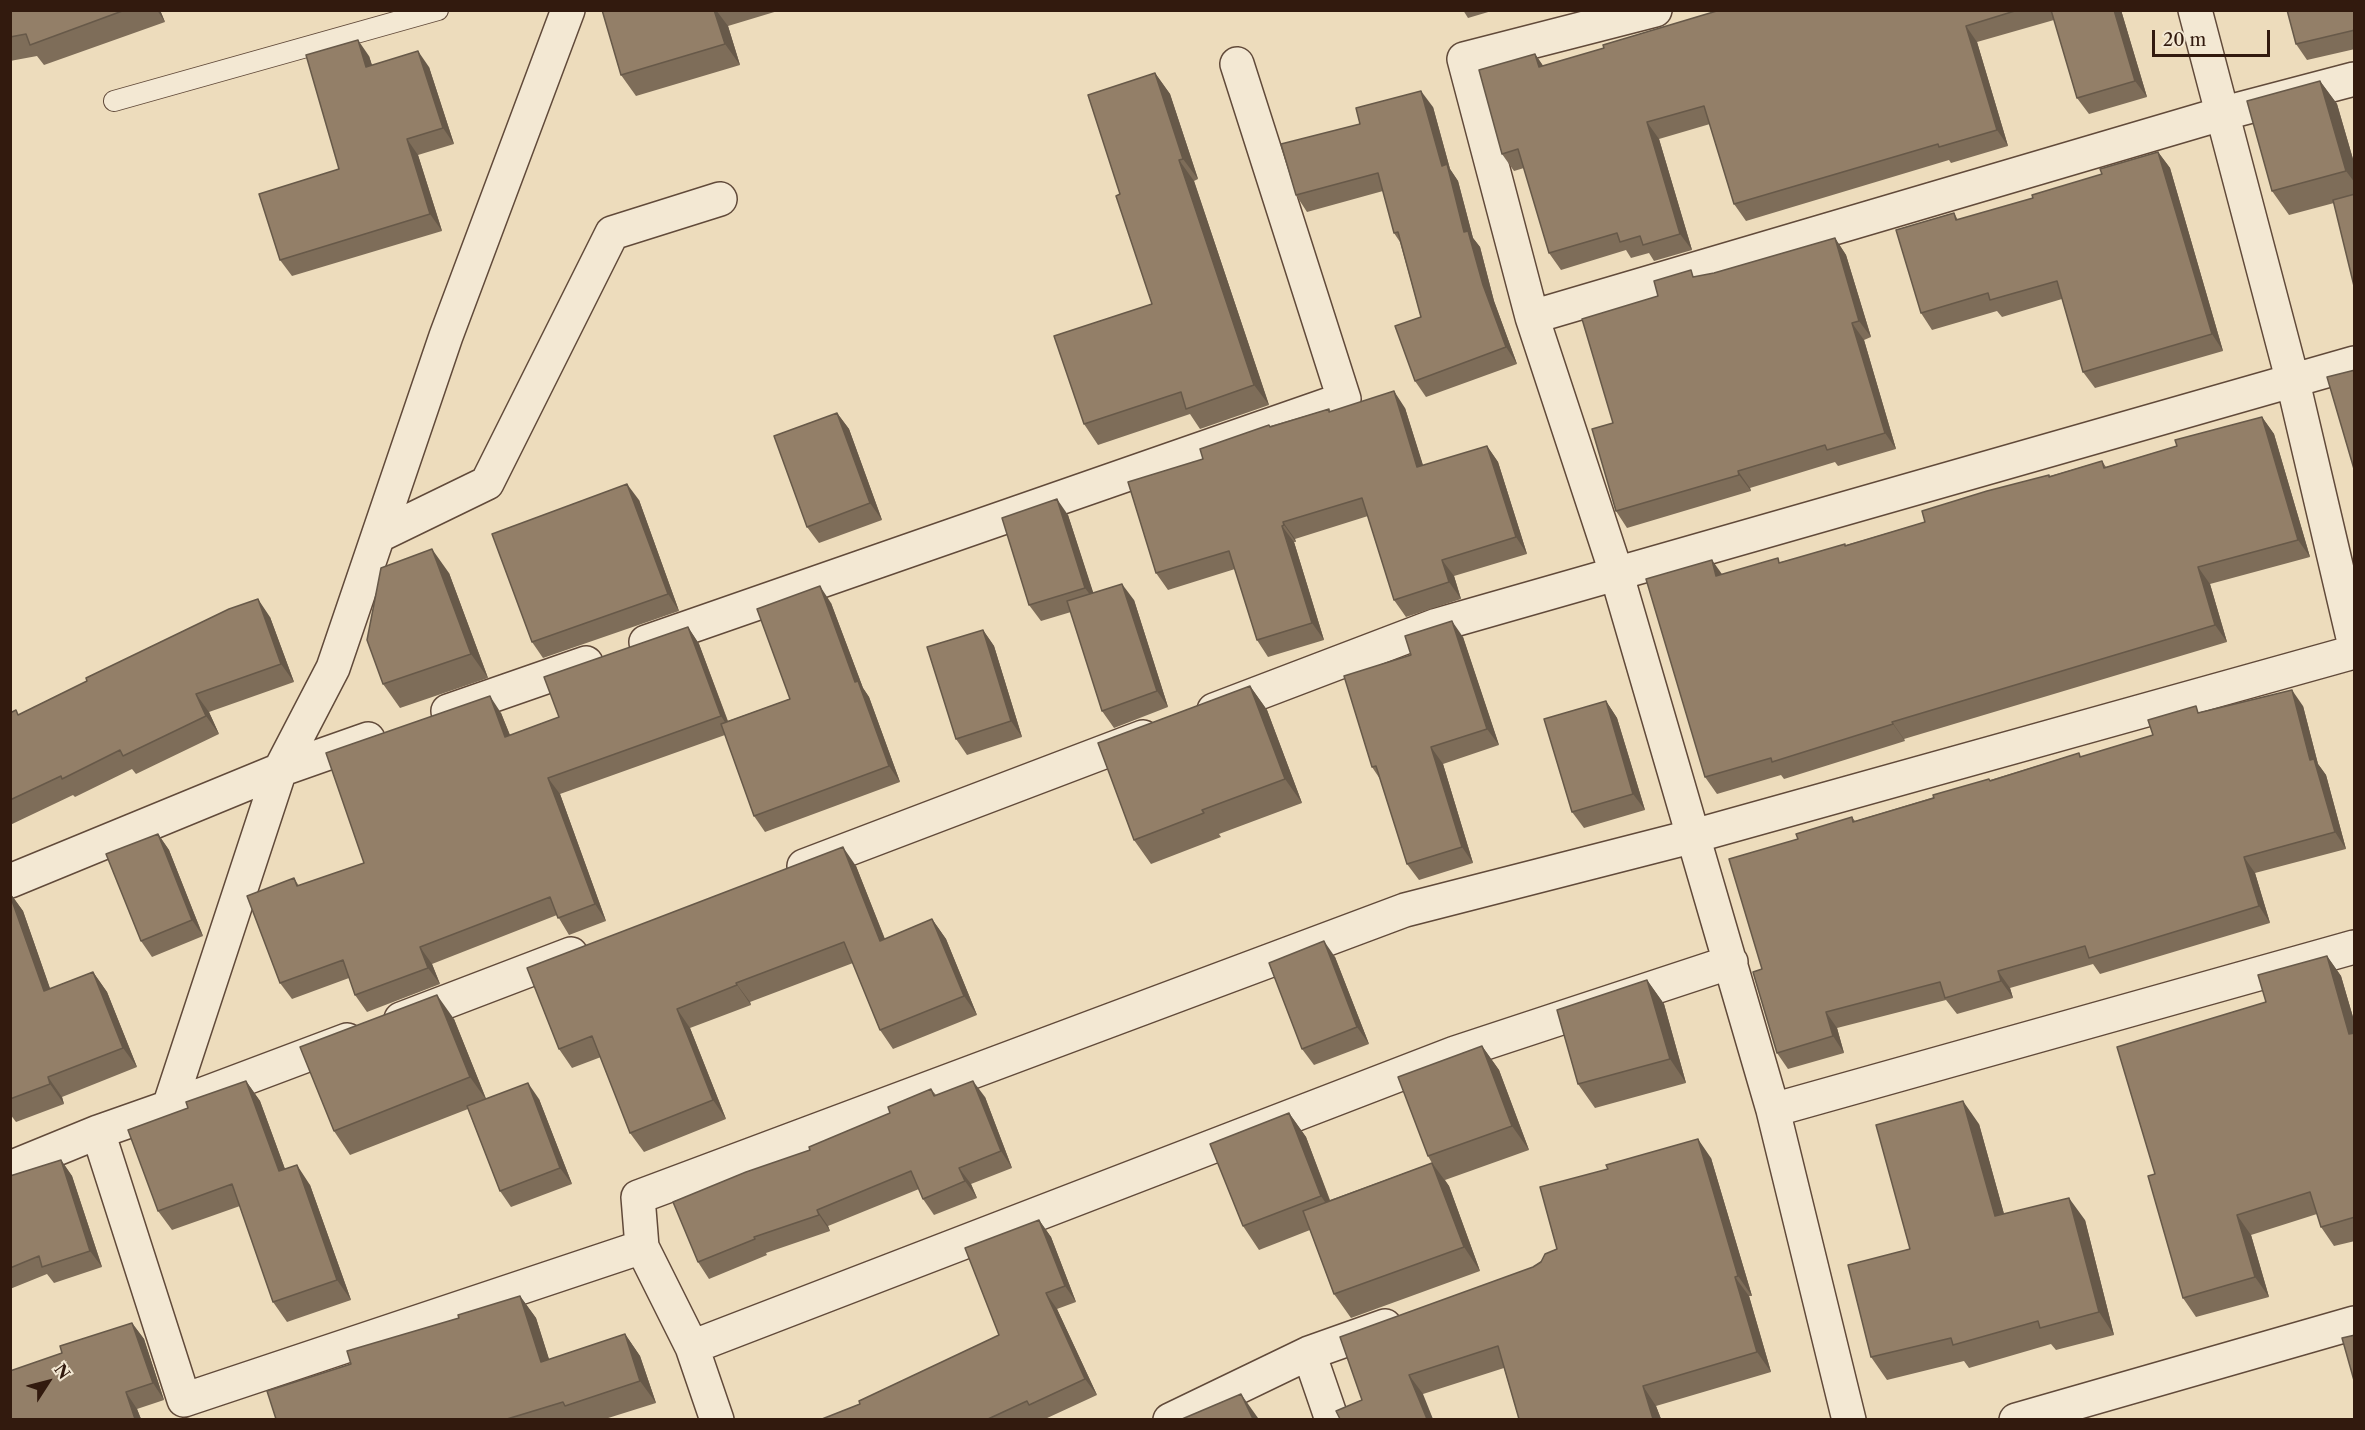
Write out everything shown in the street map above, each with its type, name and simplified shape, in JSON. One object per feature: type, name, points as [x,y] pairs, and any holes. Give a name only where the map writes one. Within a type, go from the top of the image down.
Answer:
[{"type":"street","points":[[169,1107],[280,770],[333,668],[446,336],[568,10]]},
{"type":"street","points":[[1655,10],[1464,59],[1532,318],[1616,573],[1731,962],[1773,1110],[1850,1419]]},
{"type":"street","points":[[2195,10],[2293,382],[2355,642]]},
{"type":"street","points":[[10,881],[280,770],[1344,399],[1238,64]]},
{"type":"street","points":[[1532,318],[2222,114],[2355,80]]},
{"type":"street","points":[[380,535],[487,483],[612,233],[720,199]]},
{"type":"street","points":[[781,875],[1437,625],[2355,363]]},
{"type":"street","points":[[717,1419],[692,1347],[642,1247],[638,1197],[1405,910],[1694,836],[2355,652]]},
{"type":"street","points":[[10,1168],[98,1132],[603,942]]},
{"type":"street","points":[[1773,1110],[2355,946]]},
{"type":"street","points":[[692,1347],[1455,1053],[1731,962]]},
{"type":"street","points":[[98,1132],[186,1410],[642,1247]]},
{"type":"street","points":[[1170,1419],[1309,1353],[1408,1317]]},
{"type":"street","points":[[2016,1419],[2355,1323]]},
{"type":"street","points":[[1309,1353],[1332,1419]]},
{"type":"lane","points":[[114,101],[438,10]]},
{"type":"building","points":[[10,10],[125,10],[30,45],[26,34],[10,37]]},
{"type":"building","points":[[602,10],[714,10],[725,44],[621,75]]},
{"type":"building","points":[[1720,10],[2018,10],[1966,26],[1997,130],[1939,147],[1938,144],[1734,204],[1704,106],[1647,122],[1680,234],[1643,245],[1640,236],[1620,242],[1617,233],[1549,253],[1518,149],[1502,154],[1479,70],[1535,54],[1539,67]]},
{"type":"building","points":[[2051,10],[2114,10],[2135,81],[2077,98]]},
{"type":"building","points":[[2287,10],[2355,10],[2355,30],[2296,44]]},
{"type":"building","points":[[358,40],[366,67],[418,51],[443,128],[407,139],[430,214],[280,260],[259,194],[339,169],[306,55]]},
{"type":"building","points":[[1155,73],[1183,159],[1179,160],[1254,385],[1186,409],[1181,392],[1084,424],[1054,336],[1152,304],[1116,196],[1120,194],[1088,95]]},
{"type":"building","points":[[2320,81],[2346,171],[2272,191],[2247,101]]},
{"type":"building","points":[[1421,91],[1442,166],[1447,164],[1464,232],[1468,231],[1483,285],[1506,347],[1415,381],[1395,326],[1421,317],[1398,232],[1394,233],[1378,173],[1296,195],[1281,144],[1360,124],[1356,108]]},
{"type":"building","points":[[2158,152],[2212,334],[2083,372],[2057,281],[1990,300],[1988,293],[1921,313],[1896,230],[1954,213],[1956,220],[2033,198],[2032,195],[2102,174],[2100,169]]},
{"type":"building","points":[[2355,194],[2355,285],[2354,286],[2333,200]]},
{"type":"building","points":[[1835,238],[1859,321],[1852,323],[1885,433],[1827,450],[1825,445],[1738,471],[1739,475],[1616,511],[1592,429],[1613,423],[1582,319],[1658,296],[1654,281],[1691,270],[1693,277],[1714,273]]},
{"type":"building","points":[[2355,370],[2355,469],[2354,469],[2327,377]]},
{"type":"building","points":[[1394,391],[1417,467],[1487,446],[1516,537],[1442,560],[1449,582],[1394,600],[1362,498],[1283,522],[1282,526],[1312,623],[1257,640],[1229,551],[1156,573],[1128,482],[1203,459],[1200,449],[1269,425],[1270,427],[1329,409],[1329,412]]},
{"type":"building","points":[[837,413],[870,503],[807,527],[774,436]]},
{"type":"building","points":[[2262,417],[2298,540],[2198,567],[2215,625],[1892,722],[1893,724],[1772,762],[1771,758],[1705,777],[1646,579],[1712,560],[1716,576],[1778,558],[1779,563],[1845,544],[1845,546],[1925,522],[1922,511],[1987,491],[2049,475],[2049,477],[2102,461],[2104,468],[2177,446],[2175,440]]},
{"type":"building","points":[[627,484],[668,594],[532,642],[492,534]]},
{"type":"building","points":[[1057,499],[1085,588],[1029,605],[1002,518]]},
{"type":"building","points":[[432,549],[471,654],[383,684],[367,640],[381,568]]},
{"type":"building","points":[[1122,584],[1157,691],[1102,711],[1067,601]]},
{"type":"building","points":[[820,586],[889,766],[754,816],[721,724],[790,699],[757,609]]},
{"type":"building","points":[[258,599],[281,664],[196,694],[206,716],[123,756],[120,750],[62,779],[61,776],[10,800],[10,713],[16,710],[18,715],[87,681],[86,678],[229,609]]},
{"type":"building","points":[[1452,621],[1487,729],[1431,747],[1462,847],[1407,864],[1376,766],[1372,767],[1344,676],[1411,655],[1405,636]]},
{"type":"building","points":[[688,627],[721,716],[548,778],[595,904],[558,918],[550,897],[420,947],[428,968],[355,995],[343,960],[280,983],[247,896],[294,878],[297,886],[364,863],[326,753],[490,696],[505,737],[559,717],[544,677]]},
{"type":"building","points":[[983,630],[1011,721],[956,739],[927,647]]},
{"type":"building","points":[[1250,686],[1285,779],[1202,810],[1204,813],[1134,840],[1098,743]]},
{"type":"building","points":[[2292,690],[2310,760],[2314,759],[2335,832],[2244,857],[2259,906],[2089,958],[2085,946],[1998,971],[2001,981],[1945,998],[1940,982],[1826,1012],[1833,1036],[1777,1053],[1753,972],[1762,969],[1729,859],[1798,839],[1796,834],[1852,817],[1853,822],[1934,798],[1933,795],[1989,779],[1990,781],[2079,753],[2080,757],[2153,735],[2148,720],[2196,706],[2198,713]]},
{"type":"building","points":[[1606,701],[1633,794],[1572,812],[1544,719]]},
{"type":"building","points":[[158,834],[192,920],[141,941],[106,854]]},
{"type":"building","points":[[843,847],[880,941],[932,919],[964,996],[880,1030],[844,942],[736,983],[737,985],[677,1009],[713,1100],[630,1133],[592,1036],[559,1049],[527,968]]},
{"type":"building","points":[[10,895],[44,991],[93,972],[123,1048],[48,1077],[50,1084],[10,1099]]},
{"type":"building","points":[[1324,941],[1357,1027],[1302,1049],[1269,963]]},
{"type":"building","points":[[2327,956],[2349,1034],[2355,1033],[2355,1217],[2321,1227],[2310,1192],[2237,1215],[2255,1277],[2183,1298],[2148,1176],[2155,1174],[2117,1047],[2266,1002],[2258,975]]},
{"type":"building","points":[[1647,980],[1670,1059],[1578,1084],[1557,1010]]},
{"type":"building","points":[[437,995],[470,1077],[334,1131],[300,1047]]},
{"type":"building","points":[[1482,1046],[1512,1126],[1428,1156],[1398,1077]]},
{"type":"building","points":[[246,1081],[279,1171],[297,1165],[337,1280],[273,1302],[232,1184],[158,1211],[128,1130],[188,1108],[186,1102]]},
{"type":"building","points":[[973,1081],[1001,1151],[959,1168],[965,1181],[923,1199],[911,1171],[817,1210],[819,1215],[754,1237],[755,1239],[698,1262],[673,1202],[746,1172],[810,1150],[809,1147],[890,1113],[888,1107],[931,1089],[934,1096]]},
{"type":"building","points":[[528,1083],[560,1168],[500,1191],[467,1106]]},
{"type":"building","points":[[1963,1101],[1995,1216],[2069,1198],[2099,1312],[2040,1328],[2038,1321],[1953,1345],[1951,1338],[1871,1357],[1848,1265],[1910,1249],[1876,1125]]},
{"type":"building","points":[[1289,1113],[1321,1196],[1243,1226],[1210,1144]]},
{"type":"building","points":[[1698,1139],[1738,1276],[1735,1277],[1757,1352],[1643,1386],[1653,1419],[1519,1419],[1498,1346],[1409,1375],[1427,1419],[1340,1419],[1336,1411],[1362,1400],[1340,1337],[1533,1267],[1541,1262],[1545,1254],[1557,1249],[1540,1187],[1608,1169],[1606,1165]]},
{"type":"building","points":[[61,1160],[90,1251],[42,1267],[39,1256],[10,1268],[10,1176]]},
{"type":"building","points":[[1432,1163],[1464,1247],[1334,1294],[1303,1211]]},
{"type":"building","points":[[1039,1220],[1065,1286],[1046,1293],[1085,1379],[1029,1405],[1027,1401],[988,1419],[822,1419],[860,1404],[859,1401],[999,1335],[965,1248]]},
{"type":"building","points":[[520,1296],[541,1362],[625,1334],[640,1381],[565,1406],[563,1402],[507,1419],[276,1419],[267,1391],[351,1364],[347,1351],[459,1318],[458,1315]]},
{"type":"building","points":[[132,1323],[153,1383],[126,1392],[135,1419],[10,1419],[10,1371],[62,1353],[60,1346]]},
{"type":"building","points":[[2355,1335],[2355,1384],[2342,1338]]},
{"type":"building","points":[[1241,1394],[1253,1419],[1182,1419]]}]
